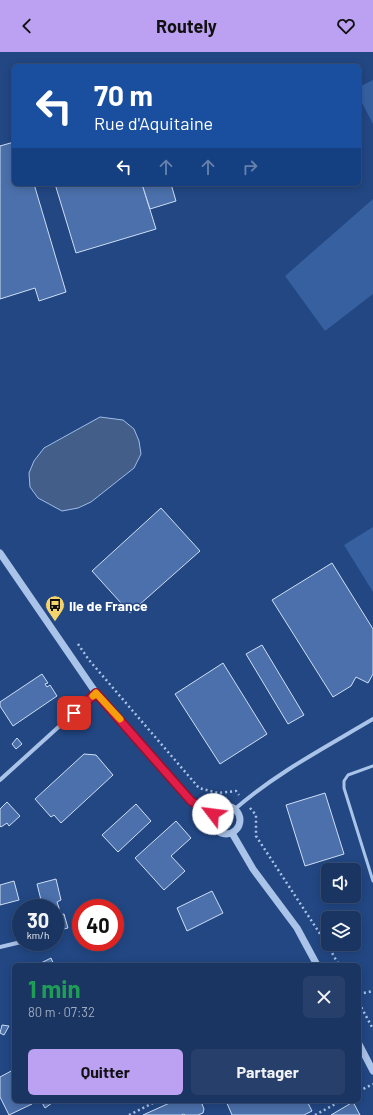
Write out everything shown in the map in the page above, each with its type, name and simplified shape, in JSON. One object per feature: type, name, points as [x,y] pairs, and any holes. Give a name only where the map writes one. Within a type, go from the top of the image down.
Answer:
[{"type":"street","points":[[0,553],[96,693],[191,801],[213,814]]},
{"type":"street","points":[[0,780],[96,693]]},
{"type":"street","points":[[235,809],[280,775],[373,719]]},
{"type":"street","points":[[223,806],[235,809],[238,813],[240,822],[236,830],[232,833],[223,834],[216,830],[212,822],[213,814],[216,810],[223,806]]},
{"type":"street","points":[[232,833],[253,868],[298,928],[316,963]]},
{"type":"street","points":[[0,947],[12,944]]},
{"type":"street","points":[[361,1048],[373,1070]]},
{"type":"lane","points":[[373,766],[348,775],[344,781],[344,788],[373,881]]},
{"type":"path","points":[[75,640],[89,660],[199,788],[218,793],[236,792],[256,814],[256,836],[328,946],[337,963]]},
{"type":"path","points":[[361,994],[373,991]]},
{"type":"path","points":[[361,1007],[373,1029]]},
{"type":"path","points":[[361,1091],[373,1084]]},
{"type":"path","points":[[129,1115],[153,1103]]},
{"type":"path","points":[[315,1115],[334,1104]]},
{"type":"shaded area","points":[[373,80],[373,124],[361,101],[361,86]]},
{"type":"shaded area","points":[[373,199],[373,294],[325,331],[285,276]]},
{"type":"shaded area","points":[[100,417],[123,420],[134,429],[139,441],[141,454],[134,468],[91,502],[78,508],[62,511],[38,498],[30,487],[29,473],[34,461],[44,448]]},
{"type":"shaded area","points":[[373,527],[373,592],[344,545]]},
{"type":"building","points":[[12,143],[12,186],[35,186],[66,292],[39,301],[35,288],[0,299],[0,146]]},
{"type":"building","points":[[56,186],[143,186],[156,229],[76,253]]},
{"type":"building","points":[[143,186],[172,186],[176,201],[150,209]]},
{"type":"building","points":[[161,508],[200,551],[130,613],[92,571]]},
{"type":"building","points":[[332,563],[373,629],[373,674],[368,683],[356,677],[351,686],[333,697],[272,600]]},
{"type":"building","points":[[262,645],[304,715],[288,724],[246,654]]},
{"type":"building","points":[[223,663],[267,734],[220,764],[175,694]]},
{"type":"building","points":[[42,674],[48,683],[45,684],[47,687],[50,685],[57,696],[13,726],[0,706],[0,702]]},
{"type":"building","points":[[17,738],[22,744],[16,749],[12,744]]},
{"type":"building","points":[[84,754],[96,755],[113,775],[61,823],[54,815],[51,817],[35,799]]},
{"type":"building","points":[[325,793],[344,854],[305,866],[286,805]]},
{"type":"building","points":[[7,802],[20,816],[9,826],[7,823],[1,827],[0,809]]},
{"type":"building","points":[[136,804],[151,821],[118,852],[102,835]]},
{"type":"building","points":[[176,821],[191,838],[171,856],[185,871],[164,890],[135,858]]},
{"type":"building","points":[[56,879],[61,899],[41,899],[37,884]]},
{"type":"building","points":[[14,881],[19,899],[12,899],[12,902],[0,905],[0,885]]},
{"type":"building","points":[[212,891],[223,913],[187,931],[177,908]]},
{"type":"building","points":[[64,914],[68,928],[64,929]]},
{"type":"building","points":[[51,958],[53,963],[41,963]]},
{"type":"building","points":[[2,1025],[9,1026],[4,1035],[0,1033]]},
{"type":"building","points":[[12,1071],[12,1103],[32,1104],[9,1115],[0,1097],[0,1077]]},
{"type":"building","points":[[42,1103],[52,1103],[45,1108]]},
{"type":"building","points":[[170,1103],[204,1103],[202,1104],[204,1109],[203,1113],[198,1115],[143,1115]]},
{"type":"building","points":[[227,1103],[308,1103],[312,1111],[304,1115],[232,1115]]},
{"type":"building","points":[[354,1103],[360,1115],[331,1115]]},
{"type":"slow traffic","points":[[93,696],[96,693],[120,719]]},
{"type":"place","name":"Ile de France","points":[[55,622]]},
{"type":"route","points":[[74,713],[96,693],[191,801],[213,814]]}]
